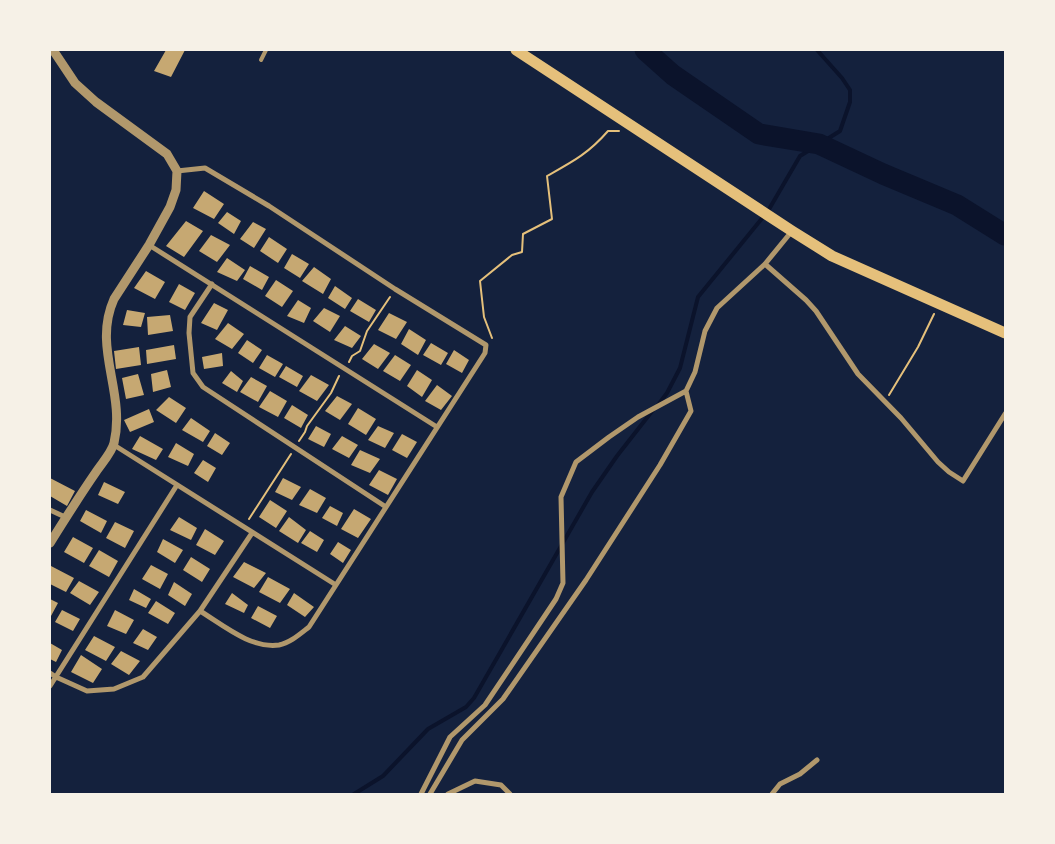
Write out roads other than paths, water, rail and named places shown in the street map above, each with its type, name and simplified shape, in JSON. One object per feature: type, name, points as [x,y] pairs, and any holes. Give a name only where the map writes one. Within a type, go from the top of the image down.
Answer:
[{"type":"main road","points":[[516,50],[832,256],[1005,333]]},
{"type":"street","points":[[50,543],[114,445],[117,405],[105,344],[110,308],[170,207],[176,190],[177,171],[167,154],[96,102],[75,83],[53,50]]},
{"type":"street","points":[[177,171],[205,168],[269,206],[395,289],[486,345],[485,353],[309,627],[294,639],[279,645],[261,644],[247,639],[200,611]]},
{"type":"street","points":[[421,794],[450,737],[485,705],[556,599],[563,583],[562,496],[576,462],[609,436],[638,417],[686,391],[696,372],[705,331],[717,308],[765,264],[792,231]]},
{"type":"street","points":[[149,245],[437,426]]},
{"type":"street","points":[[765,264],[806,300],[816,311],[858,374],[901,418],[938,462],[963,481],[1005,414]]},
{"type":"street","points":[[212,284],[190,317],[188,333],[193,373],[203,388],[386,507]]},
{"type":"street","points":[[430,794],[462,740],[502,699],[586,580],[660,464],[691,412],[686,391]]},
{"type":"street","points":[[114,445],[336,585]]},
{"type":"street","points":[[50,686],[177,485]]},
{"type":"street","points":[[50,510],[66,517]]},
{"type":"street","points":[[50,673],[87,691],[114,689],[143,677],[200,611],[252,533]]},
{"type":"street","points":[[772,794],[780,784],[800,774],[817,760]]},
{"type":"street","points":[[448,794],[475,781],[501,785],[510,794]]},
{"type":"lane","points":[[262,60],[266,50]]},
{"type":"waterway","points":[[645,50],[673,75],[759,134],[819,144],[883,174],[957,205],[1005,235]]},
{"type":"waterway","points":[[658,405],[667,393],[680,368],[698,297],[768,211],[800,156],[840,131],[850,102],[850,90],[817,50]]},
{"type":"waterway","points":[[354,794],[383,776],[428,729],[466,707],[474,698],[592,492],[653,410]]}]
